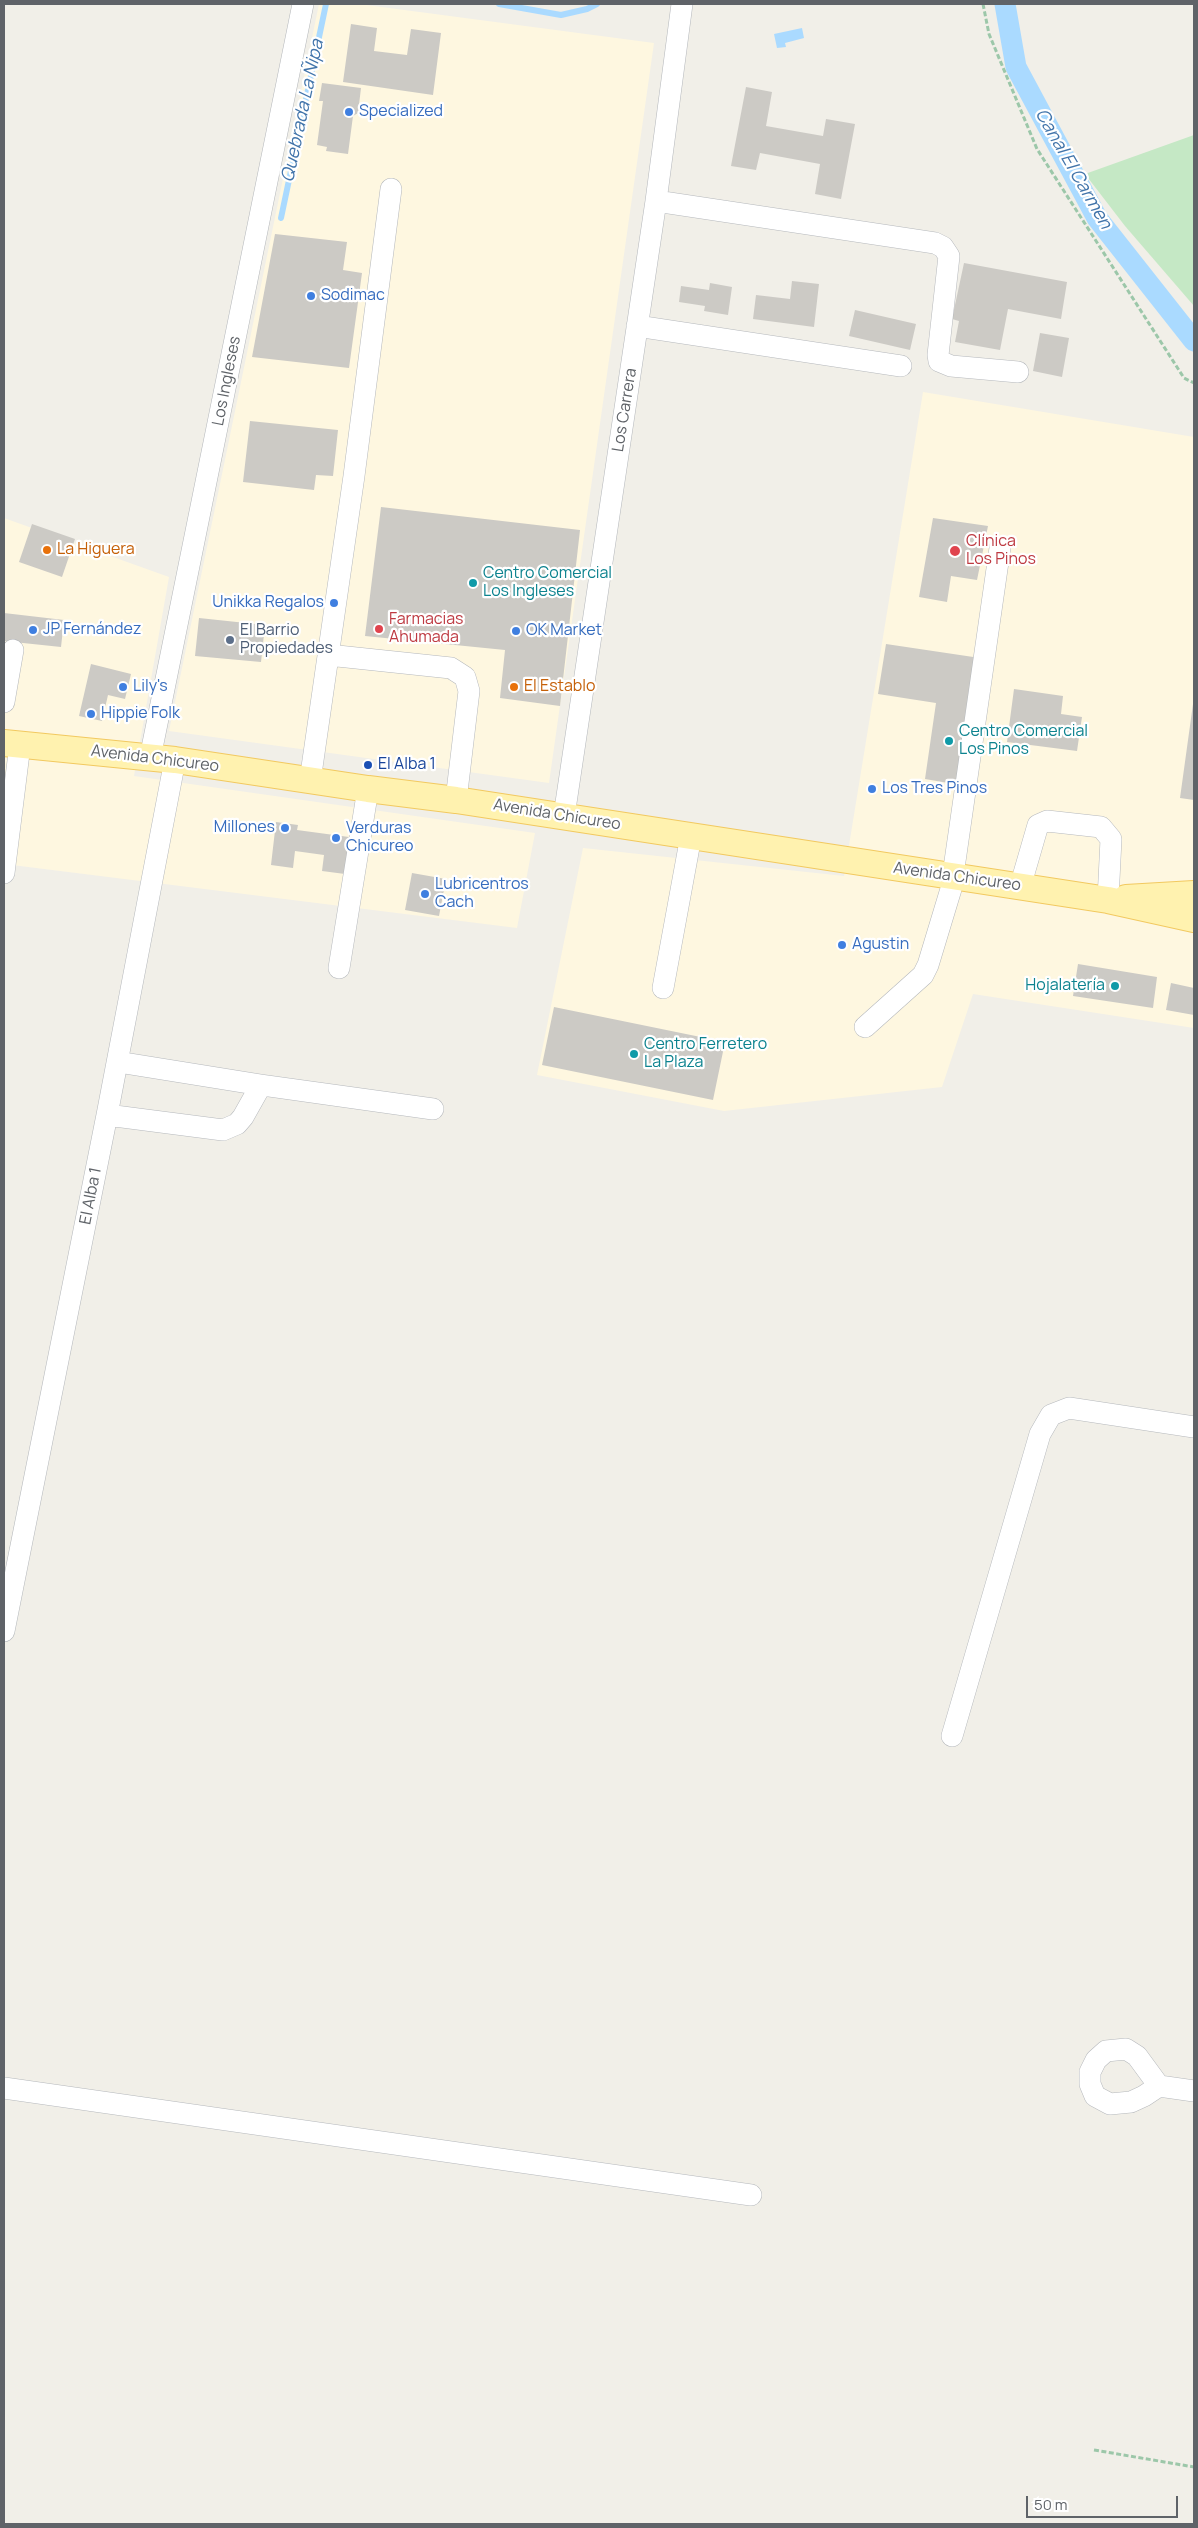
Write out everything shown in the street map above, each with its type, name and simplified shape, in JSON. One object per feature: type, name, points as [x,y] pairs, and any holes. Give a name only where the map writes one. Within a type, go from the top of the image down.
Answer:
[{"type":"main road","name":"Avenida Chicureo","points":[[12,744],[163,759],[564,816],[1108,900],[1194,920]]},
{"type":"main road","name":"Avenida Chicureo","points":[[1108,900],[1142,896],[1194,894]]},
{"type":"street","name":"Los Ingleses","points":[[163,759],[303,4]]},
{"type":"street","name":"Los Carrera","points":[[564,816],[656,201],[682,4]]},
{"type":"street","points":[[310,780],[391,189]]},
{"type":"street","points":[[656,201],[935,243],[943,247],[949,256],[938,355],[939,361],[951,366],[1018,372]]},
{"type":"street","points":[[637,326],[901,366]]},
{"type":"street","points":[[865,1028],[923,975],[928,965],[954,877],[1000,548]]},
{"type":"street","points":[[4,702],[13,650]]},
{"type":"street","points":[[328,655],[451,668],[465,677],[470,691],[456,800]]},
{"type":"street","points":[[4,873],[12,744]]},
{"type":"street","name":"El Alba 1","points":[[4,1631],[118,1062],[163,759]]},
{"type":"street","points":[[338,968],[368,789]]},
{"type":"street","points":[[1020,887],[1038,825],[1047,821],[1101,827],[1111,839],[1108,900]]},
{"type":"street","points":[[662,988],[691,836]]},
{"type":"street","points":[[118,1062],[261,1085],[433,1109]]},
{"type":"street","points":[[107,1115],[223,1130],[237,1124],[243,1117],[261,1085]]},
{"type":"street","points":[[952,1736],[1040,1434],[1051,1415],[1069,1408],[1194,1427]]},
{"type":"street","points":[[1159,2086],[1194,2091]]},
{"type":"street","points":[[4,2088],[751,2195]]},
{"type":"path","points":[[983,4],[989,34],[1037,149],[1184,378],[1194,383]]},
{"type":"path","points":[[1094,2450],[1194,2467]]},
{"type":"shaded area","points":[[319,4],[359,4],[654,43],[549,783],[169,731]]},
{"type":"shaded area","points":[[923,392],[1194,437],[1194,1028],[973,994],[942,1087],[724,1111],[537,1075],[583,848],[844,876]]},
{"type":"shaded area","points":[[4,518],[169,577],[134,776],[535,833],[517,928],[4,864]]},
{"type":"green space","points":[[1194,135],[1194,306],[1125,226],[1085,174]]},
{"type":"water","points":[[802,28],[804,38],[785,43],[786,47],[777,48],[774,34]]},
{"type":"building","points":[[351,24],[377,28],[374,51],[407,55],[411,29],[441,33],[433,95],[343,82]]},
{"type":"building","points":[[322,83],[361,88],[358,113],[353,116],[348,154],[326,151],[327,147],[317,145],[323,101],[319,101]]},
{"type":"building","points":[[746,87],[772,92],[766,126],[823,136],[826,119],[855,124],[841,199],[815,194],[820,164],[760,153],[756,170],[731,166]]},
{"type":"building","points":[[275,234],[347,242],[343,270],[362,273],[349,368],[252,357]]},
{"type":"building","points":[[964,263],[1067,282],[1061,319],[1008,309],[1000,350],[955,342],[959,321],[952,319]]},
{"type":"building","points":[[792,281],[819,284],[814,327],[753,319],[756,295],[790,299]]},
{"type":"building","points":[[710,283],[732,287],[728,315],[704,311],[705,306],[679,302],[681,286],[709,290]]},
{"type":"building","points":[[855,310],[916,324],[910,350],[849,336]]},
{"type":"building","points":[[1040,333],[1069,338],[1062,377],[1033,371]]},
{"type":"building","points":[[250,421],[338,430],[333,476],[316,475],[314,490],[243,482]]},
{"type":"building","name":"Centro Comercial Los Ingleses","points":[[381,507],[580,530],[560,706],[500,698],[505,650],[365,636]]},
{"type":"building","name":"Clínica Los Pinos","points":[[933,518],[988,526],[977,580],[951,576],[947,602],[919,597]]},
{"type":"building","name":"La Higuera","points":[[32,524],[75,539],[62,577],[19,562]]},
{"type":"building","name":"JP Fernández","points":[[4,613],[64,620],[61,647],[4,641]]},
{"type":"building","name":"El Barrio Propiedades","points":[[199,618],[265,625],[261,662],[195,656]]},
{"type":"building","name":"Centro Comercial Los Pinos","points":[[886,644],[980,658],[960,785],[925,779],[936,703],[878,694]]},
{"type":"building","points":[[91,664],[131,674],[125,699],[108,695],[102,721],[79,716]]},
{"type":"building","points":[[1014,689],[1063,696],[1061,714],[1082,717],[1077,751],[1007,742]]},
{"type":"building","points":[[1194,704],[1194,800],[1180,798]]},
{"type":"building","points":[[276,822],[298,825],[297,830],[349,837],[345,874],[322,871],[324,855],[295,851],[293,868],[271,865]]},
{"type":"building","name":"Lubricentros Cach","points":[[412,873],[446,879],[439,916],[405,910]]},
{"type":"building","name":"Hojalatería","points":[[1078,964],[1157,977],[1153,1008],[1073,996]]},
{"type":"building","points":[[1171,983],[1194,988],[1194,1015],[1166,1010]]},
{"type":"building","name":"Centro Ferretero La Plaza","points":[[554,1007],[725,1042],[713,1100],[542,1065]]},
{"type":"waterway","name":"Quebrada La Ñipa","points":[[281,218],[326,4]]},
{"type":"waterway","name":"Quebrada La Ñipa","points":[[499,4],[561,15],[587,9],[597,4]]},
{"type":"waterway","name":"Canal El Carmen","points":[[1005,4],[1016,67],[1097,218],[1194,341]]},
{"type":"place","name":"Specialized","points":[[349,112]]},
{"type":"place","name":"Sodimac","points":[[311,296]]},
{"type":"place","name":"La Higuera","points":[[47,550]]},
{"type":"place","name":"Clínica Los Pinos","points":[[955,551]]},
{"type":"place","name":"Centro Comercial Los Ingleses","points":[[473,583]]},
{"type":"place","name":"Unikka Regalos","points":[[334,603]]},
{"type":"place","name":"Farmacias Ahumada","points":[[379,629]]},
{"type":"place","name":"JP Fernández","points":[[33,630]]},
{"type":"place","name":"OK Market","points":[[516,631]]},
{"type":"place","name":"El Barrio Propiedades","points":[[230,640]]},
{"type":"place","name":"Lily's","points":[[123,687]]},
{"type":"place","name":"El Establo","points":[[514,687]]},
{"type":"place","name":"Hippie Folk","points":[[91,714]]},
{"type":"place","name":"Centro Comercial Los Pinos","points":[[949,741]]},
{"type":"place","name":"El Alba 1","points":[[368,765]]},
{"type":"place","name":"Los Tres Pinos","points":[[872,789]]},
{"type":"place","name":"Millones","points":[[285,828]]},
{"type":"place","name":"Verduras Chicureo","points":[[336,838]]},
{"type":"place","name":"Lubricentros Cach","points":[[425,894]]},
{"type":"place","name":"Agustin","points":[[842,945]]},
{"type":"place","name":"Hojalatería","points":[[1115,986]]},
{"type":"place","name":"Centro Ferretero La Plaza","points":[[634,1054]]}]
